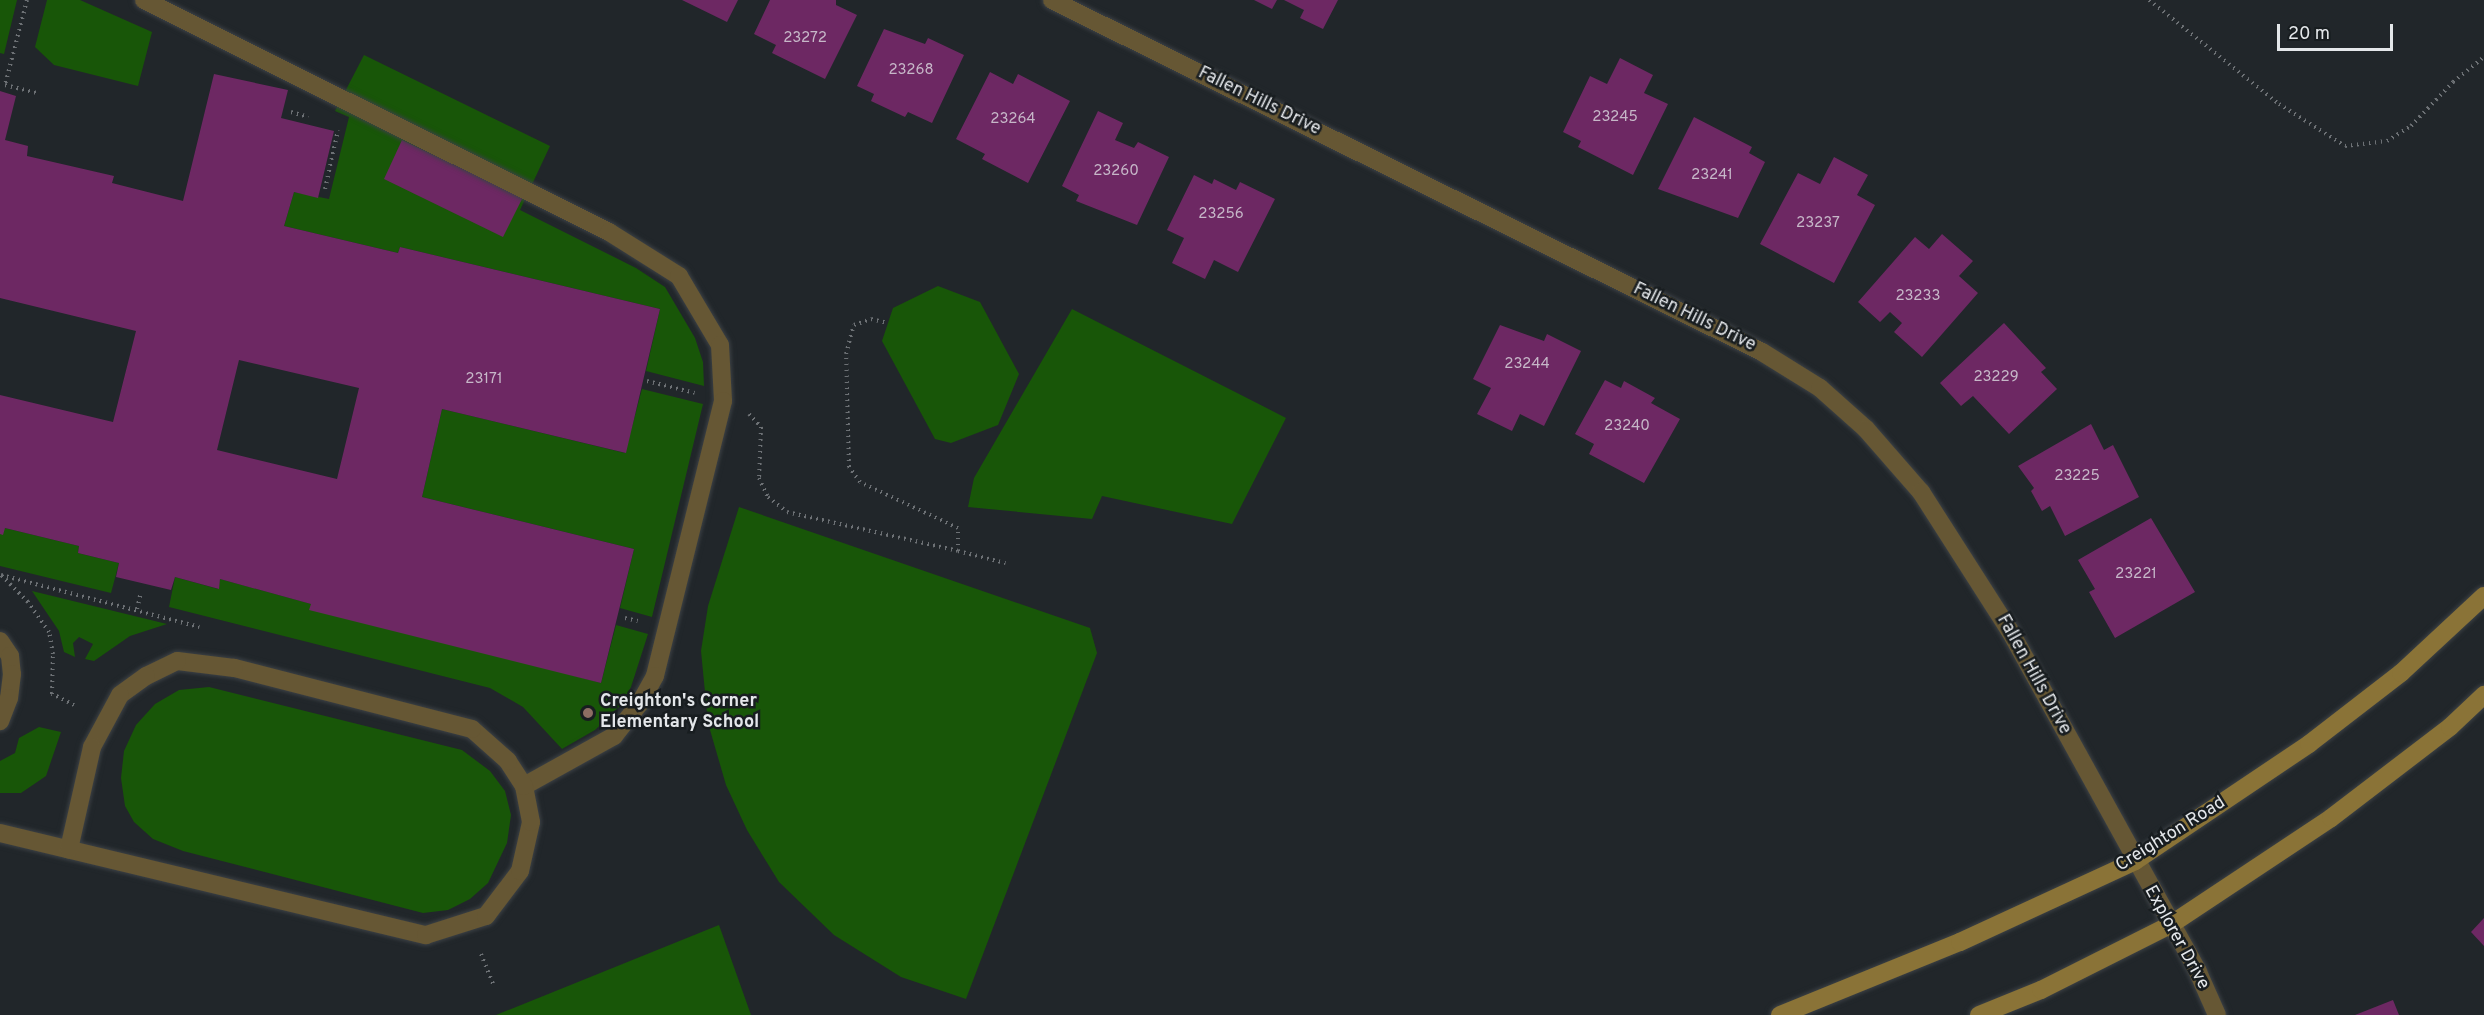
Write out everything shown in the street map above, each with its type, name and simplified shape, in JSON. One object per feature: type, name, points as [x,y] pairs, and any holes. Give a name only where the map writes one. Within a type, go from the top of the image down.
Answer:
[{"type":"street","points":[[144,0],[609,232],[679,276],[720,345],[723,401],[655,676],[640,704],[614,736],[524,786]]},
{"type":"street","name":"Fallen Hills Drive","points":[[1052,0],[1762,352],[1820,388],[1866,429],[1921,492],[2010,631],[2135,861]]},
{"type":"street","name":"Creighton Road","points":[[1780,1015],[1960,942],[2135,861],[2309,744],[2401,673],[2484,596]]},
{"type":"street","points":[[0,641],[10,656],[12,674],[9,698],[0,721]]},
{"type":"street","points":[[0,833],[426,935],[486,916],[520,871],[531,822],[524,786],[508,761],[472,729],[234,668],[177,661],[146,676],[120,695],[92,747],[69,849]]},
{"type":"street","points":[[1979,1015],[2041,990],[2170,925],[2331,818],[2450,727],[2484,695]]},
{"type":"street","name":"Explorer Drive","points":[[2135,861],[2217,1015]]},
{"type":"path","points":[[27,0],[5,85],[36,93]]},
{"type":"path","points":[[2149,0],[2279,104],[2345,146],[2387,141],[2411,126],[2453,82],[2484,57]]},
{"type":"path","points":[[291,112],[320,120]]},
{"type":"path","points":[[325,189],[339,125],[330,123]]},
{"type":"path","points":[[888,323],[871,319],[854,325],[846,354],[849,467],[860,482],[958,528],[958,551]]},
{"type":"path","points":[[647,381],[741,406],[761,428],[759,478],[768,497],[787,512],[1005,563]]},
{"type":"path","points":[[0,575],[199,627]]},
{"type":"path","points":[[0,575],[28,602],[49,632],[53,654],[52,694],[74,705]]},
{"type":"path","points":[[137,609],[141,592]]},
{"type":"path","points":[[481,954],[493,984]]},
{"type":"green space","points":[[0,0],[17,0],[4,54],[0,53]]},
{"type":"green space","points":[[47,0],[80,0],[152,32],[138,86],[54,65],[35,47]]},
{"type":"green space","points":[[364,55],[550,146],[520,210],[636,268],[665,287],[695,338],[703,362],[704,386],[646,371],[660,309],[400,247],[398,253],[284,226],[294,192],[329,199],[349,117],[335,111]]},
{"type":"green space","points":[[938,286],[980,302],[1019,374],[998,425],[951,443],[935,439],[882,341],[893,308]]},
{"type":"green space","points":[[1072,309],[1286,418],[1232,524],[1102,496],[1092,519],[968,507],[974,478]]},
{"type":"green space","points":[[642,389],[703,404],[652,617],[620,608],[634,549],[422,497],[442,409],[625,453]]},
{"type":"green space","points":[[739,507],[1090,628],[1097,653],[966,999],[901,977],[834,935],[779,882],[747,830],[726,785],[708,723],[701,651],[708,606]]},
{"type":"green space","points":[[5,528],[79,546],[78,553],[119,563],[111,593],[0,566],[0,534]]},
{"type":"green space","points":[[175,577],[218,589],[220,579],[601,683],[616,625],[648,634],[631,687],[619,707],[595,730],[562,749],[523,707],[490,688],[169,607]]},
{"type":"green space","points":[[32,591],[167,624],[130,636],[94,661],[85,659],[93,644],[79,637],[73,643],[75,657],[64,652],[59,631]]},
{"type":"green space","points":[[209,687],[462,750],[490,771],[505,791],[511,815],[507,843],[488,883],[470,899],[448,910],[423,913],[183,851],[153,839],[134,822],[125,806],[121,778],[124,751],[136,725],[155,704],[179,690]]},
{"type":"green space","points":[[39,727],[61,732],[46,776],[21,793],[0,793],[0,761],[15,753],[19,738]]},
{"type":"green space","points":[[719,925],[751,1015],[496,1015]]},
{"type":"building","points":[[682,0],[738,0],[727,22]]},
{"type":"building","points":[[770,0],[836,0],[836,5],[857,15],[825,79],[772,53],[776,45],[754,34]]},
{"type":"building","points":[[1254,0],[1277,0],[1272,9]]},
{"type":"building","points":[[1284,0],[1338,0],[1323,29],[1300,18],[1304,10]]},
{"type":"building","points":[[884,29],[925,44],[928,38],[964,55],[932,123],[908,112],[905,117],[871,101],[874,94],[857,86]]},
{"type":"building","points":[[1620,58],[1653,75],[1644,93],[1668,104],[1633,175],[1578,147],[1581,141],[1563,132],[1590,76],[1607,84]]},
{"type":"building","points":[[990,72],[1013,84],[1018,74],[1070,101],[1028,183],[982,159],[985,154],[956,139]]},
{"type":"building","name":"Creighton's Corner Elementary School","points":[[214,74],[288,90],[281,118],[334,131],[318,198],[294,192],[284,226],[398,253],[400,247],[660,309],[626,453],[442,409],[422,497],[634,549],[601,683],[309,610],[311,604],[220,579],[219,589],[175,577],[171,590],[116,577],[119,563],[78,553],[79,546],[5,528],[3,535],[0,534],[0,395],[113,422],[136,331],[0,298],[0,91],[16,96],[5,140],[28,146],[27,156],[114,176],[112,183],[183,201]],"holes":[[[239,360],[359,388],[337,479],[217,450]]]},
{"type":"building","points":[[1098,111],[1123,123],[1115,140],[1134,148],[1138,142],[1169,157],[1137,225],[1076,201],[1079,195],[1062,186]]},
{"type":"building","points":[[1694,117],[1752,147],[1749,153],[1765,162],[1738,218],[1658,189]]},
{"type":"building","points":[[402,140],[523,197],[503,237],[384,179]]},
{"type":"building","points":[[1834,157],[1868,175],[1857,195],[1875,205],[1834,283],[1760,244],[1798,173],[1820,184]]},
{"type":"building","points":[[1194,175],[1212,184],[1214,179],[1236,190],[1240,182],[1275,199],[1238,272],[1214,260],[1205,279],[1172,263],[1184,238],[1167,230]]},
{"type":"building","points":[[1942,234],[1973,261],[1959,276],[1978,293],[1922,357],[1894,332],[1902,323],[1890,312],[1880,322],[1858,302],[1915,237],[1929,249]]},
{"type":"building","points":[[2004,323],[2046,368],[2041,372],[2057,389],[2009,434],[1973,396],[1961,406],[1940,383]]},
{"type":"building","points":[[1500,325],[1544,341],[1547,334],[1581,351],[1544,426],[1520,414],[1512,431],[1477,414],[1491,388],[1473,379]]},
{"type":"building","points":[[1605,380],[1621,388],[1624,381],[1655,398],[1651,403],[1680,419],[1644,483],[1589,454],[1594,444],[1575,434]]},
{"type":"building","points":[[2091,424],[2104,450],[2113,445],[2139,497],[2065,536],[2050,506],[2042,511],[2031,491],[2034,488],[2018,466]]},
{"type":"building","points":[[2151,518],[2195,592],[2115,638],[2089,592],[2095,589],[2078,560]]},
{"type":"building","points":[[2484,918],[2484,946],[2471,932]]},
{"type":"building","points":[[2393,1000],[2399,1015],[2355,1015]]},
{"type":"place","name":"Creighton's Corner Elementary School","points":[[588,713]]}]
